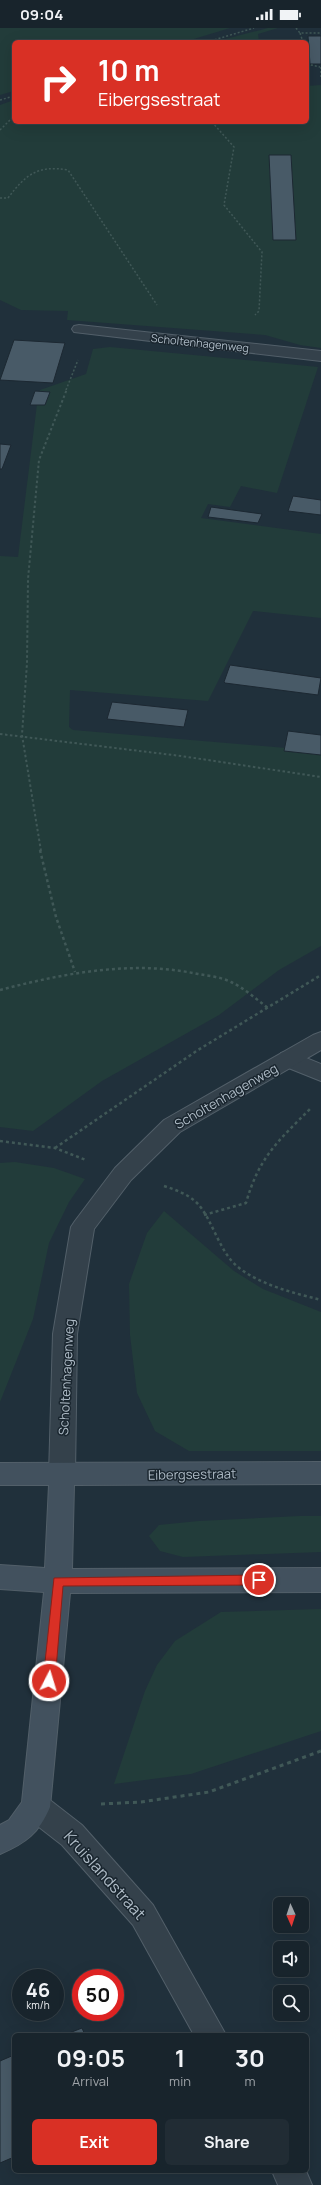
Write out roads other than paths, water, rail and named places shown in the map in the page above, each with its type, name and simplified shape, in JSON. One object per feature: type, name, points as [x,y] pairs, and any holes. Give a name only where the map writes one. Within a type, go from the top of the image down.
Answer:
[{"type":"main road","name":"Eibergsestraat","points":[[0,1474],[321,1473]]},
{"type":"main road","points":[[0,1840],[19,1830],[36,1807],[58,1581],[62,1475]]},
{"type":"main road","points":[[0,1576],[58,1581],[321,1580]]},
{"type":"street","name":"Scholtenhagenweg","points":[[85,330],[321,356]]},
{"type":"street","name":"Scholtenhagenweg","points":[[62,1475],[65,1334],[83,1227],[123,1174],[172,1126],[321,1040]]},
{"type":"street","points":[[289,1059],[321,1073]]},
{"type":"street","name":"Kruislandstraat","points":[[36,1807],[72,1835],[143,1915],[210,2033]]},
{"type":"street","points":[[289,2173],[296,2185]]}]
